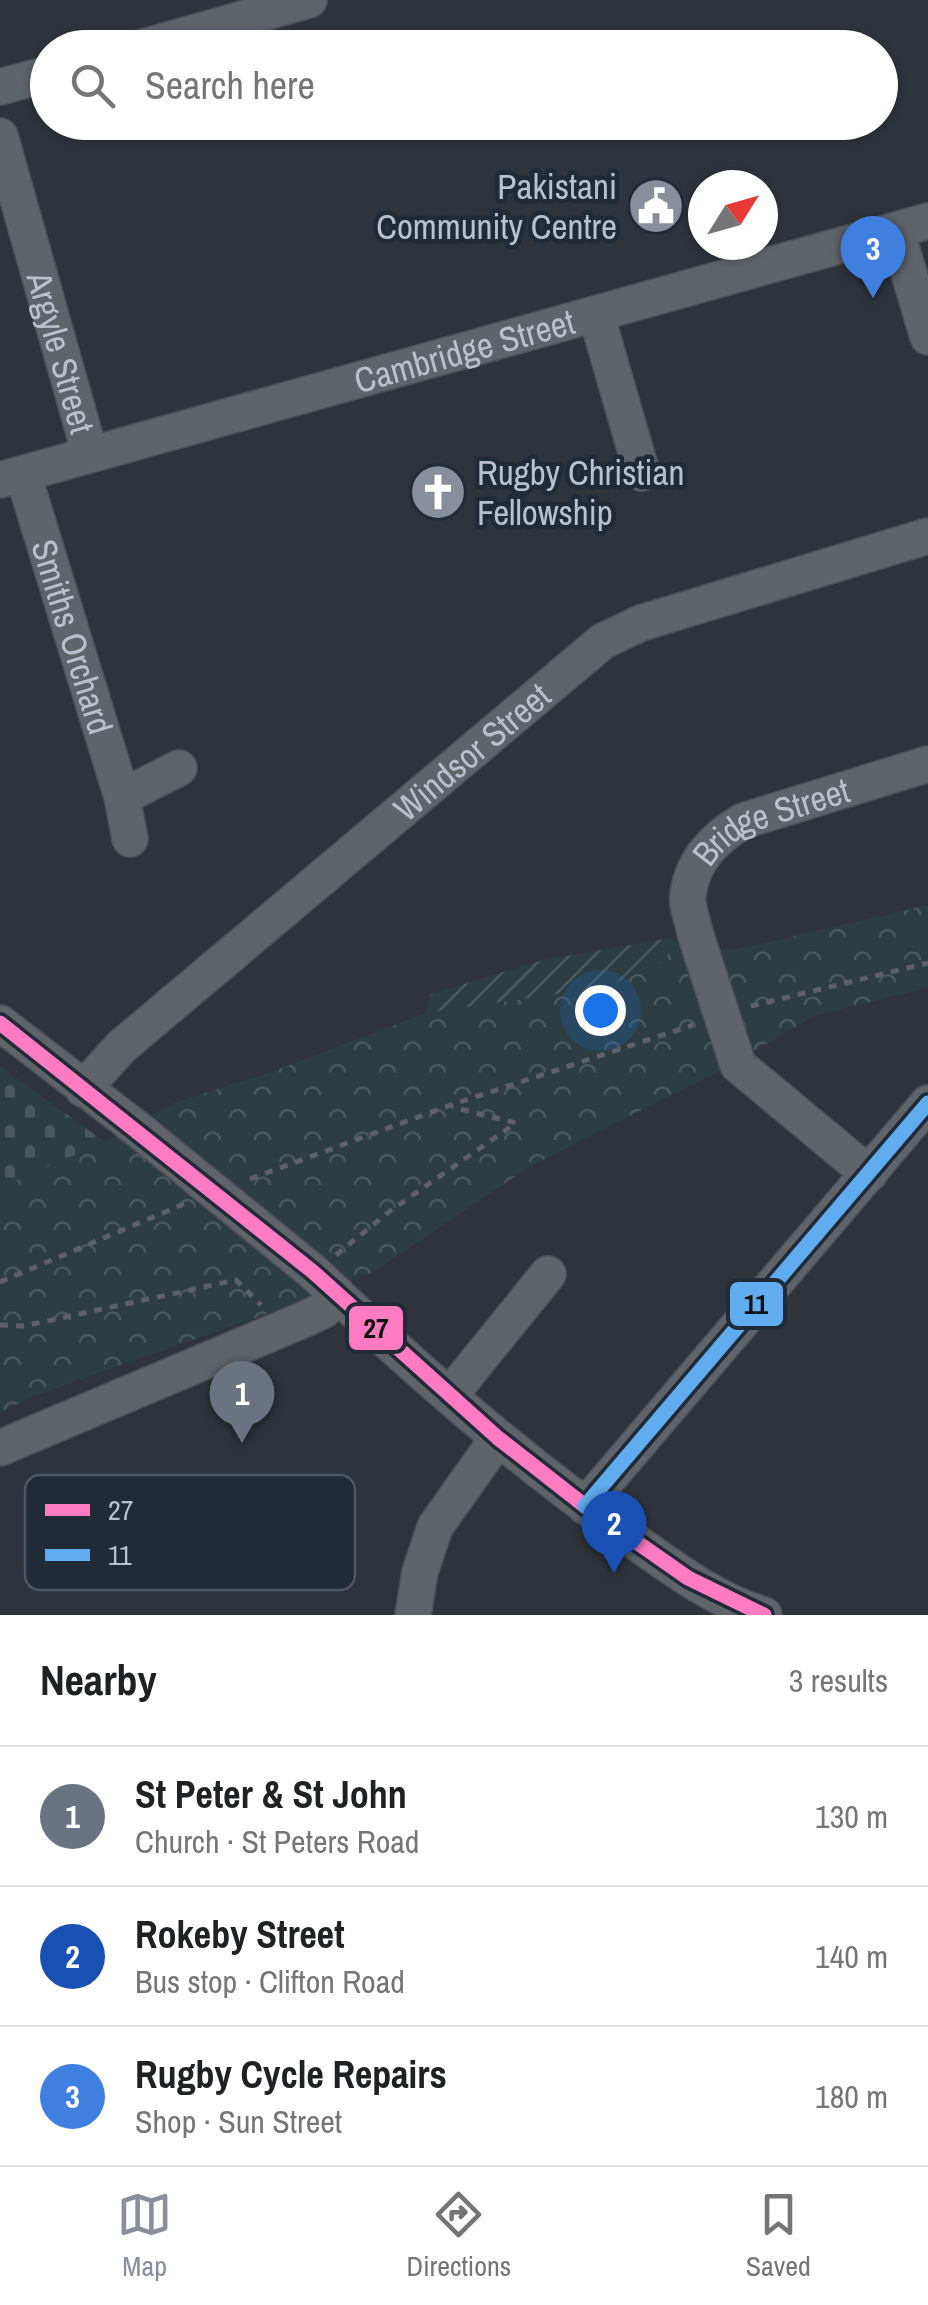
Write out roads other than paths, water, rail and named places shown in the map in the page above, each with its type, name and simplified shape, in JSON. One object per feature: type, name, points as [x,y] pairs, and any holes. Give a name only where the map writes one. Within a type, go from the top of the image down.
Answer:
[{"type":"street","points":[[203,30],[309,0]]},
{"type":"street","points":[[0,87],[30,79]]},
{"type":"street","name":"Argyle Street","points":[[0,136],[90,454]]},
{"type":"street","points":[[912,226],[928,338]]},
{"type":"street","name":"Cambridge Street","points":[[12,477],[912,226]]},
{"type":"street","points":[[596,314],[642,473]]},
{"type":"street","name":"Smiths Orchard","points":[[12,477],[122,797],[130,838]]},
{"type":"street","name":"Windsor Street","points":[[83,1089],[121,1048],[602,641],[641,623],[928,536]]},
{"type":"street","name":"Bridge Street","points":[[869,1174],[738,1066],[687,896],[708,846],[743,821],[928,764]]},
{"type":"street","points":[[122,797],[179,768]]},
{"type":"street","points":[[0,1022],[325,1282],[498,1438],[585,1506],[688,1578],[764,1615]]},
{"type":"street","points":[[585,1506],[928,1102]]},
{"type":"street","points":[[450,1395],[548,1274]]},
{"type":"street","points":[[0,1448],[305,1320],[324,1310],[325,1282]]},
{"type":"street","points":[[413,1615],[420,1572],[434,1526],[498,1438]]},
{"type":"place","name":"Pakistani Community Centre","points":[[656,206]]},
{"type":"place","name":"Rugby Cycle Repairs","points":[[873,298]]},
{"type":"place","name":"Rugby Christian Fellowship","points":[[438,492]]},
{"type":"place","name":"St Peter & St John","points":[[242,1443]]},
{"type":"place","name":"Rokeby Street","points":[[614,1573]]}]
